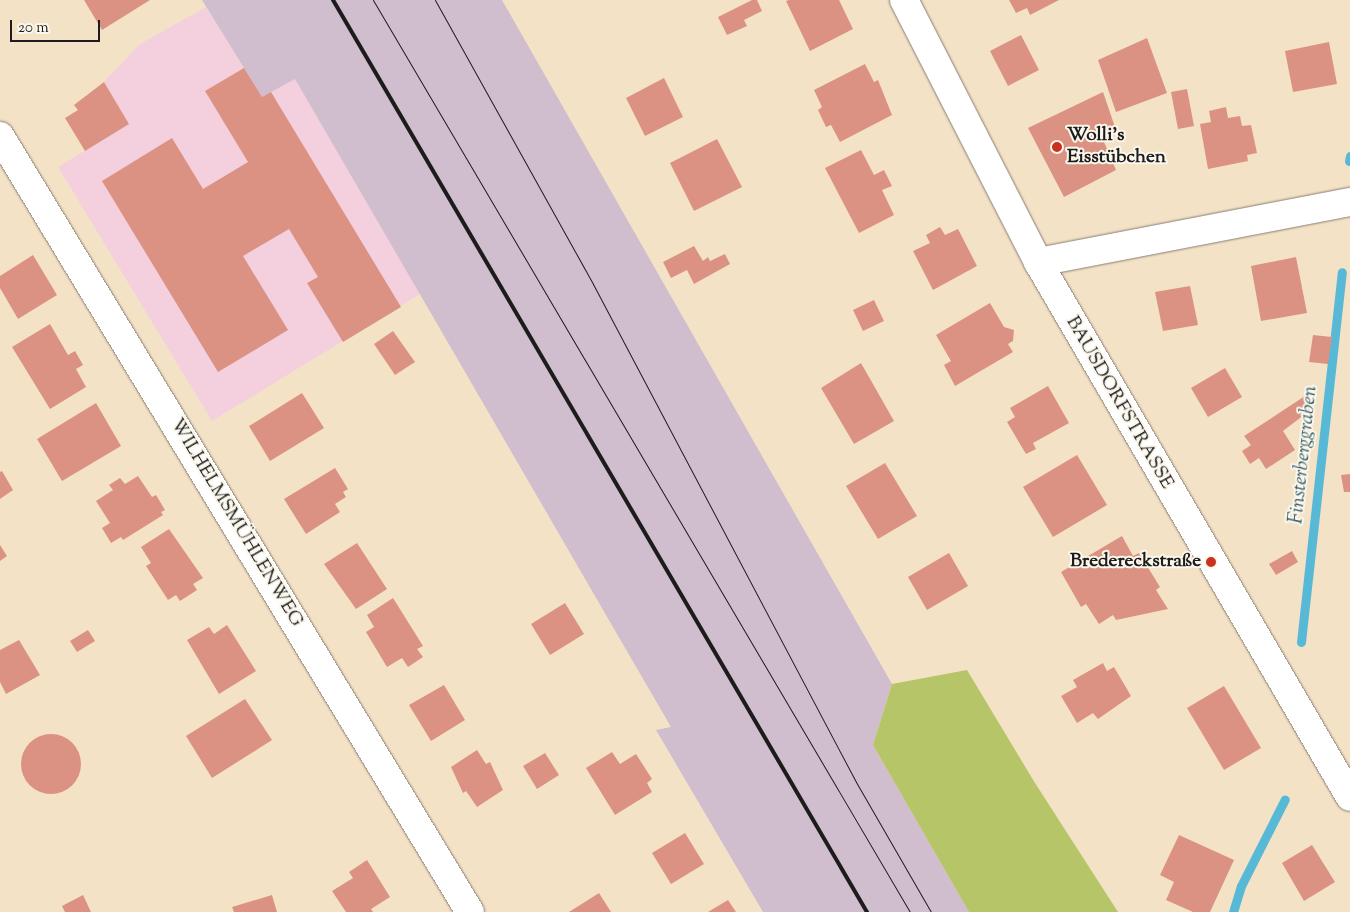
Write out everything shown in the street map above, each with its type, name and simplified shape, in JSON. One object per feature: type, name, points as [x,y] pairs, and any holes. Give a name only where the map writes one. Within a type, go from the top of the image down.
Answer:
[{"type":"street","name":"BAUSDORFSTRASSE","points":[[904,0],[1038,262],[1350,797]]},
{"type":"street","name":"WILHELMSMÜHLENWEG","points":[[0,136],[470,912]]},
{"type":"street","points":[[1038,262],[1350,202]]},
{"type":"shaded area","points":[[202,0],[502,0],[892,684],[873,745],[969,912],[763,912],[656,730],[671,727],[295,79],[262,97]]},
{"type":"shaded area","points":[[206,7],[244,68],[295,79],[420,294],[212,421],[58,167],[129,124],[104,82],[140,44]]},
{"type":"green space","points":[[967,670],[1035,783],[1118,912],[969,912],[873,745],[892,684]]},
{"type":"building","points":[[84,0],[150,0],[102,30]]},
{"type":"building","points":[[752,0],[757,0],[762,11],[744,20],[747,26],[727,35],[718,17]]},
{"type":"building","points":[[839,0],[853,29],[810,51],[786,1]]},
{"type":"building","points":[[1009,0],[1059,0],[1030,15],[1027,8],[1016,13]]},
{"type":"building","points":[[1021,35],[1039,70],[1008,86],[990,51]]},
{"type":"building","points":[[1147,38],[1167,93],[1116,112],[1098,60]]},
{"type":"building","points":[[1329,42],[1337,84],[1293,92],[1285,51]]},
{"type":"building","points":[[865,64],[874,82],[878,80],[892,115],[840,142],[831,125],[826,127],[818,110],[822,107],[814,90]]},
{"type":"building","points":[[244,68],[262,97],[271,92],[401,307],[343,342],[307,283],[318,277],[289,229],[243,256],[288,330],[218,372],[102,181],[172,138],[203,189],[248,162],[205,91]]},
{"type":"building","points":[[664,78],[683,117],[645,136],[626,98]]},
{"type":"building","points":[[104,82],[129,124],[85,151],[65,118],[78,110],[74,105]]},
{"type":"building","points":[[1187,89],[1194,126],[1178,129],[1171,92]]},
{"type":"building","points":[[1103,92],[1116,130],[1101,135],[1116,170],[1064,197],[1028,128]]},
{"type":"building","points":[[1226,107],[1228,118],[1240,116],[1242,126],[1251,125],[1257,153],[1247,155],[1248,161],[1208,169],[1200,124],[1211,122],[1209,111]]},
{"type":"building","points":[[717,139],[742,187],[694,211],[670,163]]},
{"type":"building","points":[[861,150],[874,175],[884,170],[892,186],[882,190],[894,215],[859,233],[825,168]]},
{"type":"building","points":[[940,227],[945,235],[958,229],[977,266],[933,290],[913,251],[930,243],[926,235]]},
{"type":"building","points":[[694,246],[703,261],[708,257],[710,261],[725,254],[730,264],[694,284],[687,270],[671,278],[663,262]]},
{"type":"building","points":[[33,255],[57,295],[18,319],[0,288],[0,276]]},
{"type":"building","points":[[1296,257],[1307,313],[1261,321],[1251,266]]},
{"type":"building","points":[[1190,286],[1198,325],[1163,331],[1155,292]]},
{"type":"building","points":[[874,300],[884,321],[863,331],[853,310]]},
{"type":"building","points":[[990,303],[1004,327],[1014,330],[1013,341],[1008,344],[1013,352],[955,386],[944,365],[951,361],[936,335]]},
{"type":"building","points":[[50,324],[68,355],[75,351],[83,365],[76,369],[86,387],[50,409],[12,347]]},
{"type":"building","points":[[393,331],[415,362],[395,375],[374,344]]},
{"type":"building","points":[[1313,335],[1332,337],[1328,364],[1309,362]]},
{"type":"building","points":[[861,363],[894,421],[854,444],[821,388]]},
{"type":"building","points":[[1225,368],[1242,397],[1208,417],[1191,388]]},
{"type":"building","points":[[1048,386],[1069,423],[1033,443],[1036,449],[1026,454],[1007,422],[1015,417],[1010,408]]},
{"type":"building","points":[[302,393],[324,428],[270,461],[249,426]]},
{"type":"building","points":[[1305,396],[1313,408],[1283,431],[1295,450],[1266,469],[1259,458],[1250,464],[1242,451],[1251,445],[1244,436]]},
{"type":"building","points":[[96,403],[121,446],[62,481],[37,439]]},
{"type":"building","points":[[1077,455],[1107,505],[1053,537],[1023,487]]},
{"type":"building","points":[[885,463],[917,516],[878,539],[846,486]]},
{"type":"building","points":[[335,468],[348,489],[343,492],[346,497],[335,504],[340,512],[306,534],[284,499]]},
{"type":"building","points":[[2,471],[13,490],[0,499],[0,472]]},
{"type":"building","points":[[1350,474],[1350,492],[1344,492],[1341,475]]},
{"type":"building","points":[[138,476],[152,497],[156,495],[165,510],[161,512],[163,515],[123,540],[121,537],[111,543],[102,528],[110,523],[96,501],[113,490],[109,485],[120,478],[125,484]]},
{"type":"building","points":[[169,529],[203,578],[193,584],[197,590],[180,601],[176,595],[168,600],[146,566],[151,563],[141,547]]},
{"type":"building","points":[[1122,536],[1133,556],[1139,553],[1160,587],[1156,590],[1168,609],[1116,620],[1113,615],[1099,624],[1086,604],[1081,607],[1061,572]]},
{"type":"building","points":[[357,543],[387,589],[356,609],[324,564]]},
{"type":"building","points":[[0,545],[7,556],[0,561]]},
{"type":"building","points":[[1292,551],[1298,562],[1276,575],[1269,564]]},
{"type":"building","points":[[949,553],[968,586],[927,610],[908,577]]},
{"type":"building","points":[[393,598],[423,646],[417,649],[423,657],[408,667],[402,658],[387,667],[366,632],[374,627],[367,615]]},
{"type":"building","points":[[565,603],[584,634],[550,655],[531,624]]},
{"type":"building","points":[[227,625],[256,671],[219,694],[187,640],[209,627],[214,634]]},
{"type":"building","points":[[88,630],[95,641],[77,652],[70,641]]},
{"type":"building","points":[[19,640],[40,675],[6,694],[0,682],[0,650]]},
{"type":"building","points":[[1103,663],[1107,671],[1114,667],[1131,696],[1098,719],[1093,713],[1077,723],[1061,696],[1077,687],[1073,680]]},
{"type":"building","points":[[444,685],[465,720],[431,741],[409,705]]},
{"type":"building","points":[[1224,686],[1261,748],[1224,770],[1187,708]]},
{"type":"building","points":[[245,699],[272,740],[212,778],[186,736]]},
{"type":"building","points":[[51,734],[68,739],[76,747],[81,764],[76,781],[68,789],[51,794],[34,789],[26,781],[21,764],[26,747],[34,739]]},
{"type":"building","points":[[477,750],[486,764],[490,762],[503,790],[477,807],[466,791],[463,793],[451,767]]},
{"type":"building","points":[[612,752],[620,764],[636,754],[652,779],[647,783],[652,792],[615,815],[586,768]]},
{"type":"building","points":[[545,753],[559,775],[537,789],[523,766]]},
{"type":"building","points":[[685,833],[704,864],[671,884],[652,853]]},
{"type":"building","points":[[1179,835],[1234,860],[1210,912],[1193,912],[1166,900],[1174,882],[1160,875]]},
{"type":"building","points":[[1312,845],[1335,882],[1304,901],[1282,863]]},
{"type":"building","points":[[367,860],[390,897],[371,909],[373,912],[346,912],[332,891],[353,878],[349,872]]},
{"type":"building","points":[[599,893],[611,912],[569,912]]},
{"type":"building","points":[[83,895],[91,912],[65,912],[62,906]]},
{"type":"building","points":[[272,895],[277,912],[234,912],[232,907]]},
{"type":"building","points":[[728,900],[736,912],[708,912]]},
{"type":"waterway","name":"Finsterberggraben","points":[[1349,161],[1350,156]]},
{"type":"waterway","name":"Finsterberggraben","points":[[1301,642],[1342,272]]},
{"type":"waterway","name":"Finsterberggraben","points":[[1233,912],[1241,886],[1285,799]]},
{"type":"tram line","points":[[373,0],[910,912]]},
{"type":"tram line","points":[[435,0],[593,284],[856,782],[931,912]]},
{"type":"railway","points":[[333,0],[867,912]]},
{"type":"place","name":"Wolli's Eisstübchen","points":[[1057,147]]},
{"type":"place","name":"Bredereckstraße","points":[[1211,562]]}]
